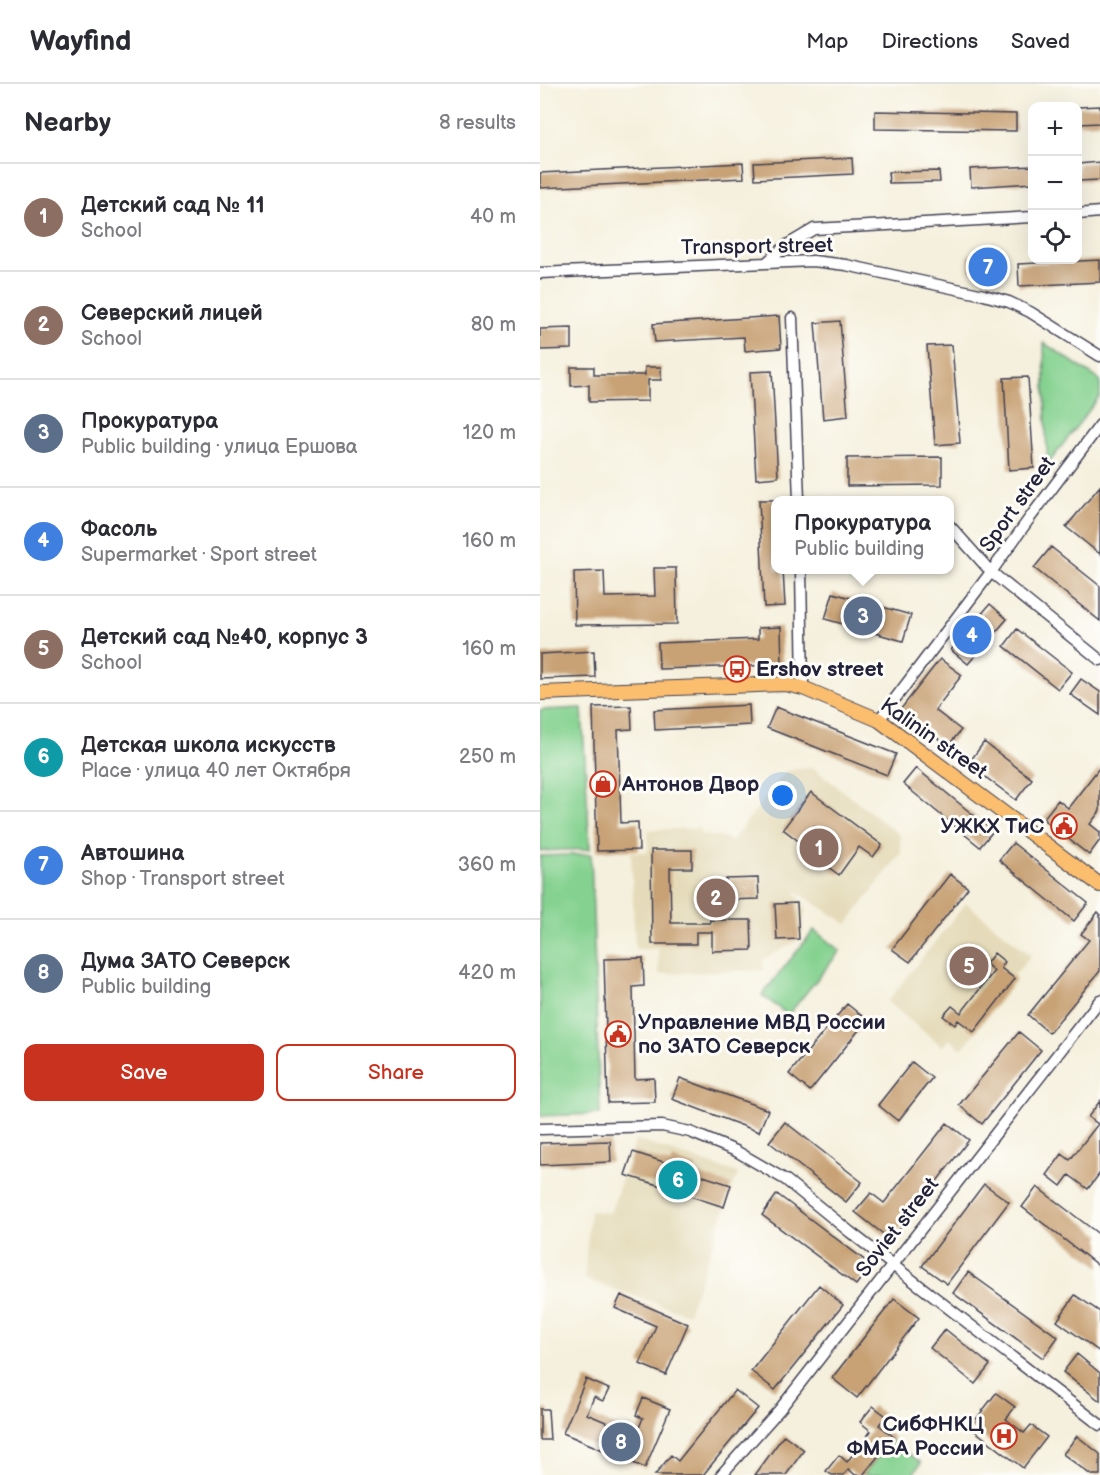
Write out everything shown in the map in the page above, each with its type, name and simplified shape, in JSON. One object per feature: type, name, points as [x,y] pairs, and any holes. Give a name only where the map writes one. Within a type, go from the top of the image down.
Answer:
[{"type":"main road","name":"Kalinin street","points":[[540,693],[785,684],[803,688],[879,720],[1100,885]]},
{"type":"street","points":[[1082,214],[1100,212]]},
{"type":"street","points":[[766,263],[787,245],[814,229],[1028,217]]},
{"type":"street","name":"Transport street","points":[[540,273],[813,261],[846,265],[1009,302],[1030,312],[1100,356]]},
{"type":"street","points":[[792,318],[800,496]]},
{"type":"street","name":"Sport street","points":[[879,720],[1100,425]]},
{"type":"street","points":[[954,530],[991,572],[1100,660]]},
{"type":"street","points":[[801,574],[803,688]]},
{"type":"street","name":"Soviet street","points":[[721,1475],[780,1409],[1100,1000]]},
{"type":"street","points":[[540,1129],[662,1126],[690,1132],[736,1151],[786,1180],[892,1265],[1100,1425]]},
{"type":"shaded area","points":[[812,767],[900,835],[901,853],[847,924],[794,890],[806,909],[800,939],[763,960],[764,970],[659,974],[658,949],[635,949],[631,852],[648,852],[649,830],[700,828],[700,834],[726,838],[731,842],[786,771]]},
{"type":"shaded area","points":[[966,903],[1031,955],[1014,976],[1017,980],[962,1049],[949,1039],[943,1047],[887,1002]]},
{"type":"shaded area","points":[[636,1140],[738,1173],[688,1314],[584,1279],[590,1211],[610,1213]]},
{"type":"green space","points":[[1044,343],[1100,380],[1100,396],[1048,464],[1046,434]]},
{"type":"green space","points":[[582,708],[590,849],[540,851],[540,710]]},
{"type":"green space","points":[[591,854],[600,1114],[540,1116],[540,856]]},
{"type":"green space","points":[[814,930],[840,951],[788,1015],[762,995]]},
{"type":"green space","points":[[892,1440],[921,1463],[912,1475],[863,1475]]},
{"type":"building","points":[[1100,106],[1100,123],[1082,124],[1082,107]]},
{"type":"building","points":[[875,111],[1016,114],[1016,131],[875,129]]},
{"type":"building","points":[[852,158],[853,174],[755,179],[754,163]]},
{"type":"building","points":[[1100,162],[1100,180],[1082,181],[1082,164]]},
{"type":"building","points":[[743,163],[744,178],[540,188],[540,173]]},
{"type":"building","points":[[1028,166],[1028,183],[971,187],[970,169]]},
{"type":"building","points":[[939,171],[940,182],[889,183],[888,172]]},
{"type":"building","points":[[999,254],[999,270],[970,271],[969,255]]},
{"type":"building","points":[[1100,260],[1100,282],[1019,286],[1018,264],[1082,264],[1082,261]]},
{"type":"building","points":[[779,316],[781,348],[745,351],[744,337],[655,342],[653,324]]},
{"type":"building","points":[[840,321],[848,416],[823,419],[815,323]]},
{"type":"building","points":[[572,328],[572,349],[540,350],[540,329]]},
{"type":"building","points":[[952,345],[960,443],[935,445],[927,346]]},
{"type":"building","points":[[571,367],[594,367],[594,375],[645,375],[645,367],[661,367],[661,380],[648,380],[648,401],[589,402],[589,385],[571,386]]},
{"type":"building","points":[[772,371],[778,477],[756,479],[750,372]]},
{"type":"building","points":[[1028,377],[1034,468],[1009,470],[1004,378]]},
{"type":"building","points":[[942,457],[942,485],[847,486],[847,458]]},
{"type":"building","points":[[1100,486],[1100,554],[1066,527]]},
{"type":"building","points":[[759,500],[771,500],[771,574],[783,574],[785,606],[764,607]]},
{"type":"building","points":[[1051,547],[1100,586],[1100,621],[1034,568]]},
{"type":"building","points":[[654,568],[676,568],[677,624],[575,625],[574,572],[604,571],[605,597],[655,596]]},
{"type":"building","points":[[833,593],[911,615],[903,641],[825,619]]},
{"type":"building","points":[[990,604],[1007,619],[968,664],[951,650]]},
{"type":"building","points":[[781,627],[782,665],[659,669],[658,643],[758,639],[758,628]]},
{"type":"building","points":[[1017,629],[1072,672],[1058,689],[1004,646]]},
{"type":"building","points":[[594,651],[595,677],[540,679],[540,654]]},
{"type":"building","points":[[940,659],[962,675],[935,710],[961,730],[948,746],[900,710]]},
{"type":"building","points":[[1081,679],[1100,692],[1100,715],[1070,694]]},
{"type":"building","points":[[749,705],[750,725],[655,730],[654,710]]},
{"type":"building","points":[[631,706],[632,729],[618,730],[621,823],[638,822],[639,850],[597,851],[593,707]]},
{"type":"building","points":[[776,707],[896,754],[887,775],[767,728]]},
{"type":"building","points":[[984,742],[1032,779],[1016,800],[968,764]]},
{"type":"building","points":[[1100,767],[1100,811],[1090,824],[1100,832],[1100,840],[1089,855],[1043,819],[1058,800],[1068,808]]},
{"type":"building","points":[[916,768],[993,831],[980,847],[903,784]]},
{"type":"building","points":[[811,792],[882,845],[873,857],[859,847],[839,875],[819,860],[833,841],[814,826],[801,843],[783,829]]},
{"type":"building","points":[[1013,843],[1088,903],[1074,921],[999,860]]},
{"type":"building","points":[[651,850],[692,850],[692,868],[670,868],[671,923],[751,920],[752,950],[712,951],[712,932],[696,932],[696,944],[652,944]]},
{"type":"building","points":[[950,874],[968,888],[910,962],[892,949]]},
{"type":"building","points":[[758,878],[759,899],[727,900],[726,879]]},
{"type":"building","points":[[797,903],[799,939],[777,940],[775,904]]},
{"type":"building","points":[[1098,912],[1100,914],[1100,971],[1049,1033],[1028,1015],[1089,940],[1081,934]]},
{"type":"building","points":[[994,953],[1005,962],[1001,968],[1015,979],[974,1032],[958,1020],[955,1025],[943,1016],[952,1006],[961,1013],[994,971],[986,964]]},
{"type":"building","points":[[643,958],[644,986],[633,987],[635,1079],[654,1078],[655,1102],[608,1103],[604,959]]},
{"type":"building","points":[[847,1004],[867,1020],[810,1091],[789,1074]]},
{"type":"building","points":[[1019,1032],[1041,1050],[982,1124],[959,1105]]},
{"type":"building","points":[[912,1062],[932,1078],[898,1121],[878,1105]]},
{"type":"building","points":[[680,1078],[768,1110],[759,1132],[672,1099]]},
{"type":"building","points":[[1100,1101],[1100,1173],[1088,1189],[1069,1175],[1061,1186],[1047,1175],[1062,1154],[1070,1160],[1098,1124],[1088,1117]]},
{"type":"building","points":[[785,1122],[862,1182],[846,1202],[769,1142]]},
{"type":"building","points":[[947,1123],[969,1140],[891,1240],[855,1212],[871,1193],[884,1203]]},
{"type":"building","points":[[610,1141],[611,1162],[540,1165],[540,1143]]},
{"type":"building","points":[[633,1152],[670,1164],[672,1159],[696,1167],[694,1173],[731,1185],[724,1207],[681,1193],[680,1197],[666,1193],[668,1188],[625,1175]]},
{"type":"building","points":[[984,1184],[1009,1202],[947,1284],[922,1266]]},
{"type":"building","points":[[1037,1187],[1100,1235],[1100,1267],[1022,1207]]},
{"type":"building","points":[[777,1194],[871,1265],[856,1285],[762,1215]]},
{"type":"building","points":[[968,1272],[1058,1337],[1043,1358],[953,1293]]},
{"type":"building","points":[[819,1285],[843,1305],[775,1390],[751,1371]]},
{"type":"building","points":[[621,1295],[688,1324],[666,1375],[640,1364],[656,1326],[615,1308]]},
{"type":"building","points":[[1075,1295],[1100,1312],[1100,1352],[1057,1321]]},
{"type":"building","points":[[894,1299],[919,1318],[857,1398],[832,1378]]},
{"type":"building","points":[[945,1329],[990,1365],[975,1384],[930,1348]]},
{"type":"building","points":[[1077,1354],[1100,1373],[1100,1401],[1063,1372]]},
{"type":"building","points":[[586,1379],[609,1389],[603,1401],[594,1397],[587,1414],[636,1435],[643,1418],[636,1415],[643,1398],[670,1409],[645,1468],[563,1433]]},
{"type":"building","points":[[735,1390],[758,1408],[703,1475],[655,1475],[671,1455],[678,1461]]},
{"type":"building","points":[[996,1393],[1015,1407],[1006,1419],[1024,1433],[1031,1425],[1047,1437],[1023,1468],[970,1427]]},
{"type":"building","points":[[873,1406],[886,1416],[879,1425],[894,1437],[863,1475],[855,1475],[849,1469],[844,1475],[832,1475],[826,1471],[839,1455],[847,1462],[871,1431],[860,1422]]},
{"type":"building","points":[[540,1409],[548,1409],[550,1440],[540,1440]]},
{"type":"building","points":[[784,1435],[804,1450],[786,1475],[755,1475]]},
{"type":"building","points":[[1077,1436],[1100,1454],[1100,1475],[1091,1475],[1063,1454]]},
{"type":"place","name":"Автошина","points":[[988,267]]},
{"type":"place","name":"Прокуратура","points":[[863,616]]},
{"type":"place","name":"Фасоль","points":[[972,635]]},
{"type":"place","name":"Ershov street","points":[[737,669]]},
{"type":"place","name":"Антонов Двор","points":[[603,784]]},
{"type":"place","name":"УЖКХ ТиС","points":[[1064,826]]},
{"type":"place","name":"Детский сад № 11","points":[[819,848]]},
{"type":"place","name":"Северский лицей","points":[[716,898]]},
{"type":"place","name":"Детский сад №40, корпус 3","points":[[969,966]]},
{"type":"place","name":"Управление МВД России по ЗАТО Северск","points":[[618,1034]]},
{"type":"place","name":"Детская школа искусств","points":[[678,1180]]},
{"type":"place","name":"СибФНКЦ ФМБА России","points":[[1004,1436]]},
{"type":"place","name":"Дума ЗАТО Северск","points":[[621,1442]]}]
